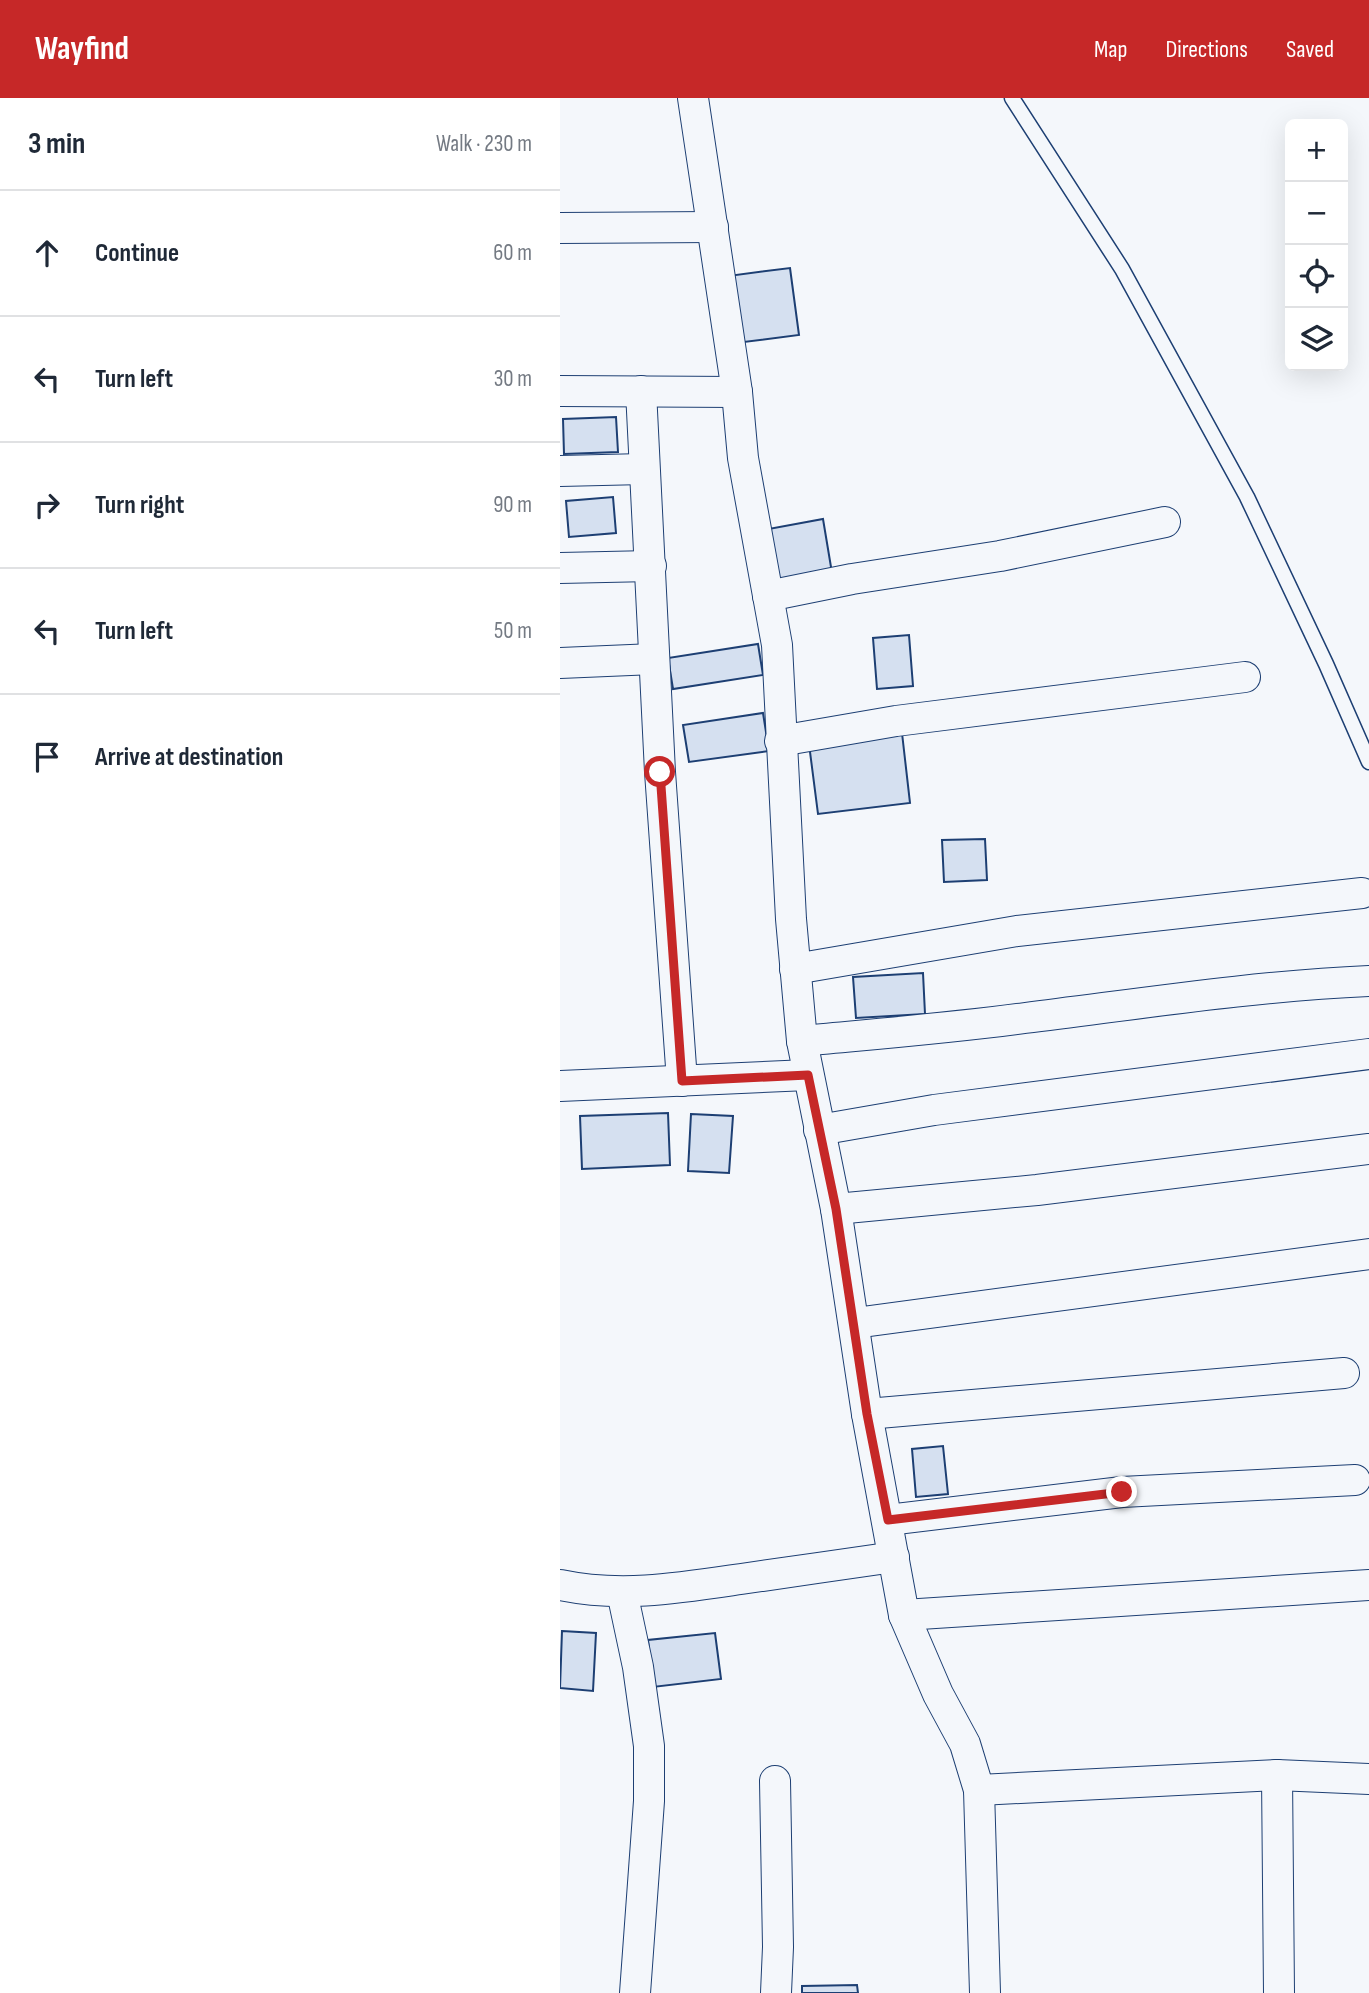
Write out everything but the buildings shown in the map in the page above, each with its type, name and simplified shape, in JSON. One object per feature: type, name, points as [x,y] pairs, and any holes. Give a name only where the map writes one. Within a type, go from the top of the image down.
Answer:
[{"type":"street","points":[[692,98],[737,392],[744,458],[777,645],[780,741],[802,1041],[836,1209],[867,1414],[904,1615],[938,1694],[965,1744],[979,1790],[985,1993]]},
{"type":"street","points":[[560,228],[713,227]]},
{"type":"street","points":[[560,391],[737,392]]},
{"type":"street","points":[[641,391],[654,659],[682,1081]]},
{"type":"street","points":[[560,471],[644,469]]},
{"type":"street","points":[[768,596],[852,579],[1000,556],[1165,522]]},
{"type":"street","points":[[560,568],[651,566]]},
{"type":"street","points":[[560,663],[654,659]]},
{"type":"street","points":[[780,741],[896,721],[1245,677]]},
{"type":"street","points":[[795,969],[1017,931],[1362,893]]},
{"type":"street","points":[[802,1041],[939,1029],[1173,999],[1369,981]]},
{"type":"street","points":[[819,1130],[934,1110],[1369,1054]]},
{"type":"street","points":[[560,1086],[808,1075]]},
{"type":"street","points":[[836,1209],[1024,1192],[1369,1149]]},
{"type":"street","points":[[855,1323],[1369,1254]]},
{"type":"street","points":[[867,1414],[1344,1373]]},
{"type":"street","points":[[888,1520],[1122,1492],[1355,1480]]},
{"type":"street","points":[[560,1585],[622,1592],[675,1589],[894,1557]]},
{"type":"street","points":[[904,1615],[1369,1585]]},
{"type":"street","points":[[622,1592],[638,1667],[649,1746],[649,1801],[635,1993]]},
{"type":"street","points":[[979,1790],[1277,1774],[1369,1779]]},
{"type":"street","points":[[1277,1774],[1279,1993]]},
{"type":"street","points":[[775,1781],[778,1947],[776,1993]]},
{"type":"lane","points":[[1012,98],[1122,269],[1247,497],[1369,762]]},
{"type":"route","points":[[660,772],[682,1081],[808,1075],[836,1209],[867,1414],[888,1520],[1122,1492]]}]
